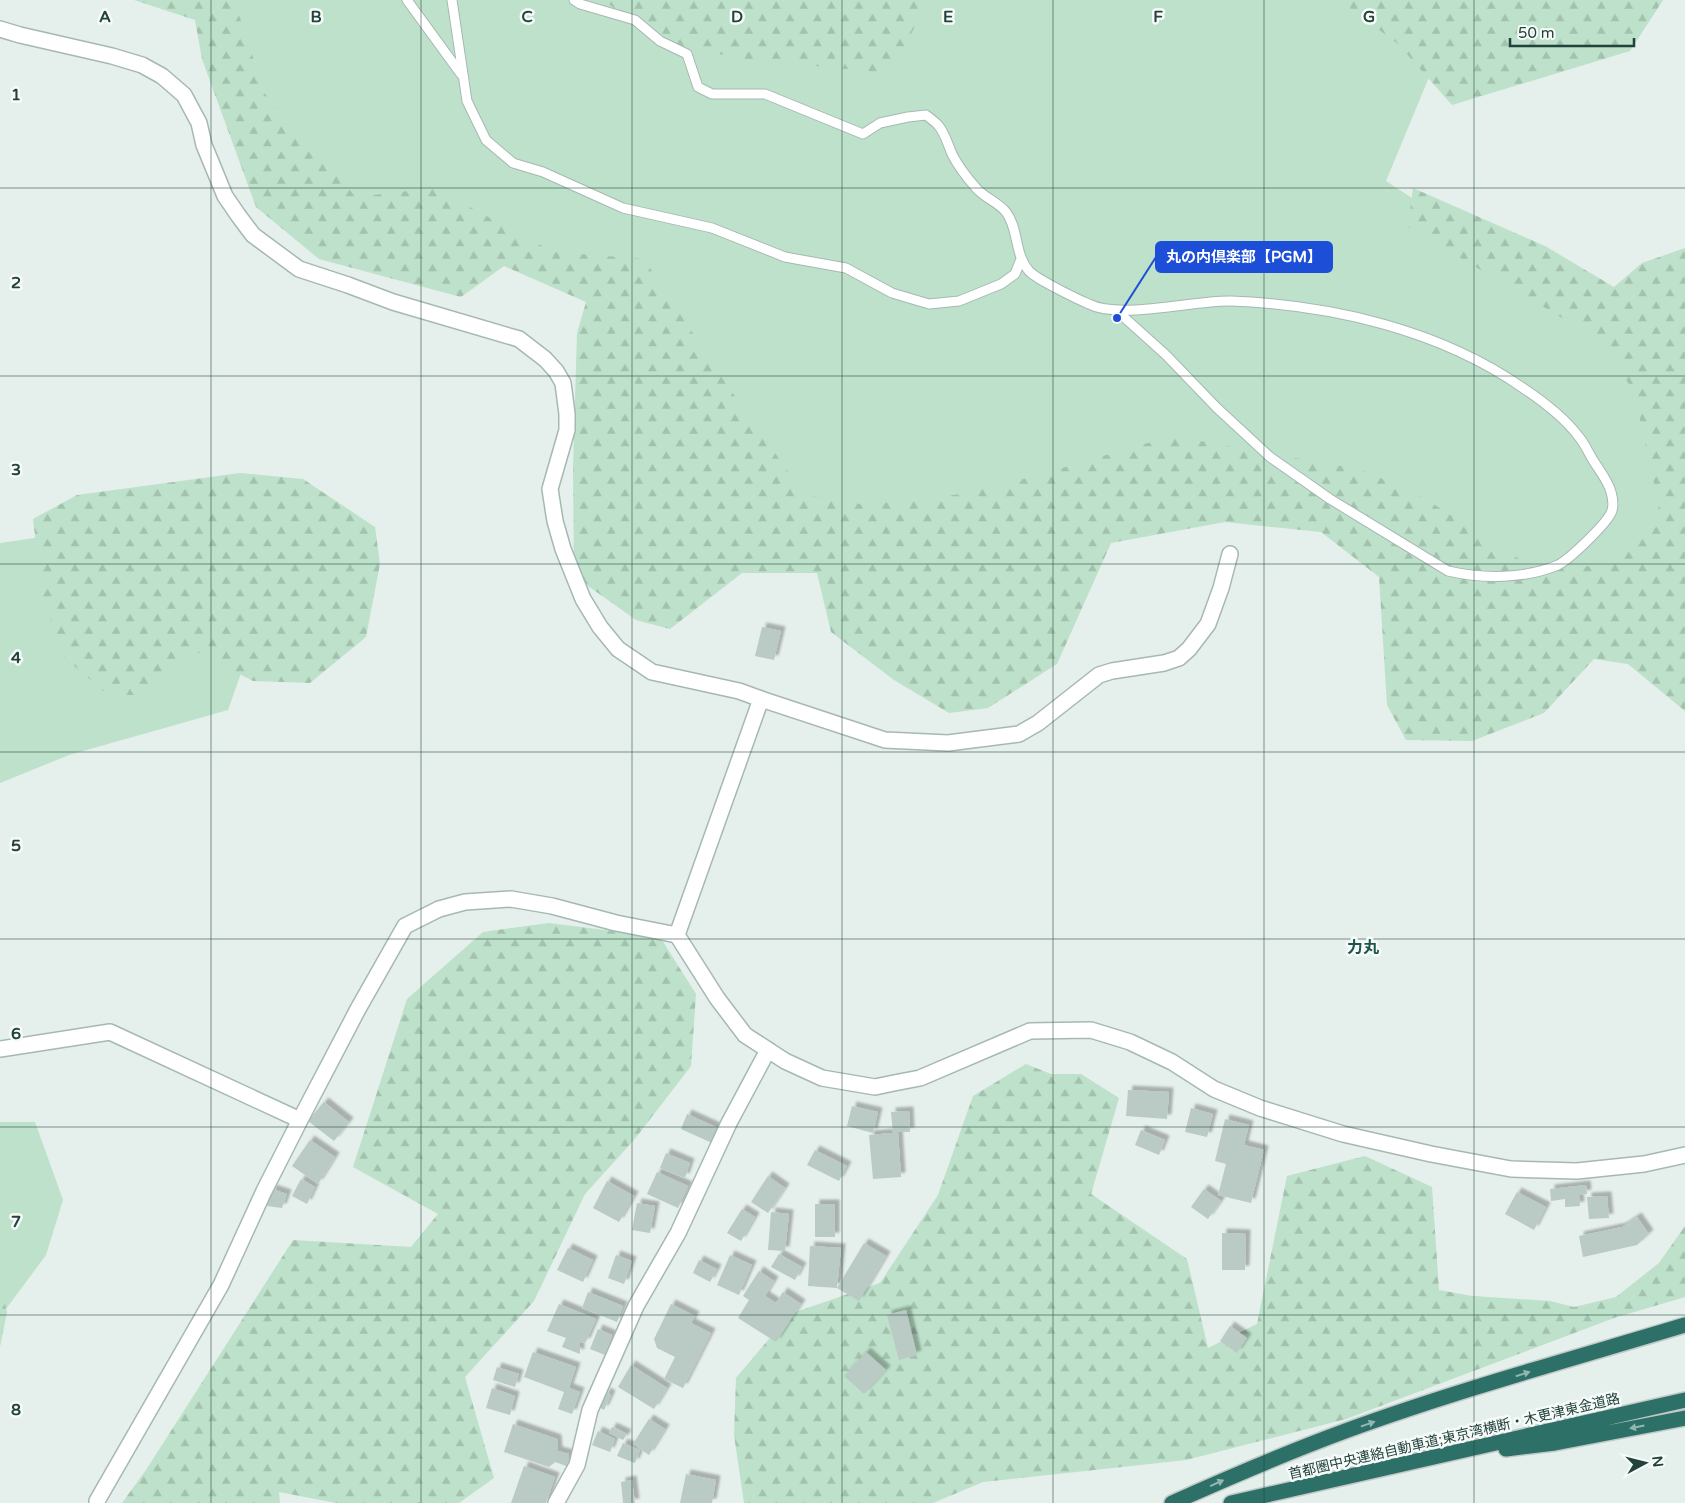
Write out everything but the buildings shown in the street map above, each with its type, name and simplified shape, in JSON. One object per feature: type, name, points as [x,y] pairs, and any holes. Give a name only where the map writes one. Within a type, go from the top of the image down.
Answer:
[{"type":"highway","points":[[1172,1503],[1225,1479],[1348,1430],[1476,1388],[1685,1325]]},
{"type":"highway","name":"首都圏中央連絡自動車道;東京湾横断・木更津東金道路","points":[[1231,1503],[1685,1400]]},
{"type":"highway","points":[[1403,1464],[1555,1443],[1685,1418]]},
{"type":"street","points":[[0,29],[20,36],[112,56],[142,65],[162,76],[184,95],[199,123],[204,145],[226,196],[238,215],[253,235],[299,269],[393,302],[519,339],[545,359],[564,383],[567,405],[567,430],[550,489],[555,521],[563,549],[583,598],[600,627],[618,649],[652,672],[739,690],[885,740],[948,743],[1019,734],[1038,723],[1099,675],[1112,671],[1164,664],[1179,658],[1189,650],[1208,624],[1221,588],[1230,554]]},
{"type":"street","points":[[677,935],[761,699]]},
{"type":"street","points":[[97,1501],[221,1285],[264,1191],[300,1120],[358,1008],[405,926],[439,909],[465,902],[511,899],[552,906],[616,923],[677,935],[717,998],[745,1035],[785,1062],[822,1078],[875,1087],[920,1078],[1030,1031],[1091,1030],[1130,1042],[1172,1062],[1214,1089],[1260,1108],[1343,1134],[1431,1154],[1510,1168],[1577,1171],[1644,1164],[1685,1155]]},
{"type":"street","points":[[0,1049],[110,1032],[300,1120]]},
{"type":"street","points":[[556,1503],[577,1465],[590,1410],[636,1306],[678,1233],[729,1123],[768,1050]]},
{"type":"lane","points":[[407,0],[463,76]]},
{"type":"lane","points":[[452,0],[467,101],[486,140],[513,162],[543,172],[623,208],[712,228],[785,257],[846,268],[892,293],[929,304],[959,301],[1001,284],[1015,274],[1021,259]]},
{"type":"lane","points":[[574,0],[580,4],[635,20],[660,41],[687,54],[698,87],[712,94],[765,94],[863,134],[880,123],[926,115],[940,127],[954,158],[977,190],[1005,211],[1014,226],[1021,259],[1030,272],[1092,306],[1116,310],[1230,301],[1280,306],[1345,315],[1391,326],[1466,354],[1513,381],[1561,417],[1580,438],[1610,489],[1613,506],[1611,514],[1578,552],[1565,562],[1552,567],[1504,576],[1463,574],[1448,570],[1330,499],[1270,457],[1216,408],[1166,355],[1116,310]]},
{"type":"green space","points":[[134,0],[232,0],[235,3],[265,94],[356,197],[435,188],[553,252],[644,259],[727,385],[804,494],[866,505],[962,494],[1031,477],[1172,436],[1363,470],[1424,498],[1538,571],[1620,563],[1659,507],[1634,392],[1601,341],[1408,227],[1413,188],[1545,246],[1614,287],[1642,263],[1685,248],[1685,711],[1628,664],[1594,659],[1544,713],[1472,741],[1406,740],[1387,705],[1379,577],[1321,532],[1225,522],[1111,543],[1057,664],[988,708],[949,713],[894,680],[831,632],[817,573],[742,573],[670,629],[636,620],[574,576],[573,469],[577,333],[586,302],[504,266],[461,297],[319,259],[256,207],[202,59],[195,20]]},
{"type":"green space","points":[[206,0],[1397,0],[1439,53],[1386,181],[1542,283],[1685,352],[1685,577],[1508,640],[1273,488],[763,532],[613,285],[289,193]]},
{"type":"green space","points":[[603,0],[930,0],[889,73],[742,59],[660,41]]},
{"type":"green space","points":[[1339,0],[1663,0],[1630,51],[1452,105],[1398,44]]},
{"type":"green space","points":[[240,473],[303,479],[375,527],[380,564],[366,637],[310,683],[253,681],[187,647],[146,695],[108,695],[65,658],[43,599],[33,519],[77,495]]},
{"type":"green space","points":[[90,530],[266,602],[228,710],[69,755],[0,783],[0,543]]},
{"type":"green space","points":[[549,923],[660,937],[696,994],[691,1066],[634,1140],[585,1194],[534,1301],[465,1377],[494,1478],[459,1503],[336,1503],[279,1492],[280,1503],[122,1503],[146,1470],[293,1240],[411,1247],[438,1214],[353,1167],[407,999],[483,932]]},
{"type":"green space","points":[[1026,1064],[1051,1074],[1081,1074],[1119,1098],[1091,1194],[1187,1259],[1208,1348],[1257,1324],[1287,1176],[1365,1156],[1432,1187],[1439,1290],[1472,1296],[1550,1301],[1574,1307],[1616,1297],[1659,1263],[1685,1226],[1685,1297],[1614,1318],[1346,1419],[1186,1460],[983,1482],[933,1503],[744,1503],[734,1435],[736,1378],[790,1314],[880,1283],[938,1195],[973,1096]]},
{"type":"green space","points":[[0,1122],[35,1122],[63,1200],[46,1255],[0,1317]]},
{"type":"green space","points":[[0,1285],[7,1312],[0,1347]]},
{"type":"place","name":"丸の内倶楽部【PGM】","points":[[1117,318]]},
{"type":"district","name":"力丸","points":[[1363,947]]}]
